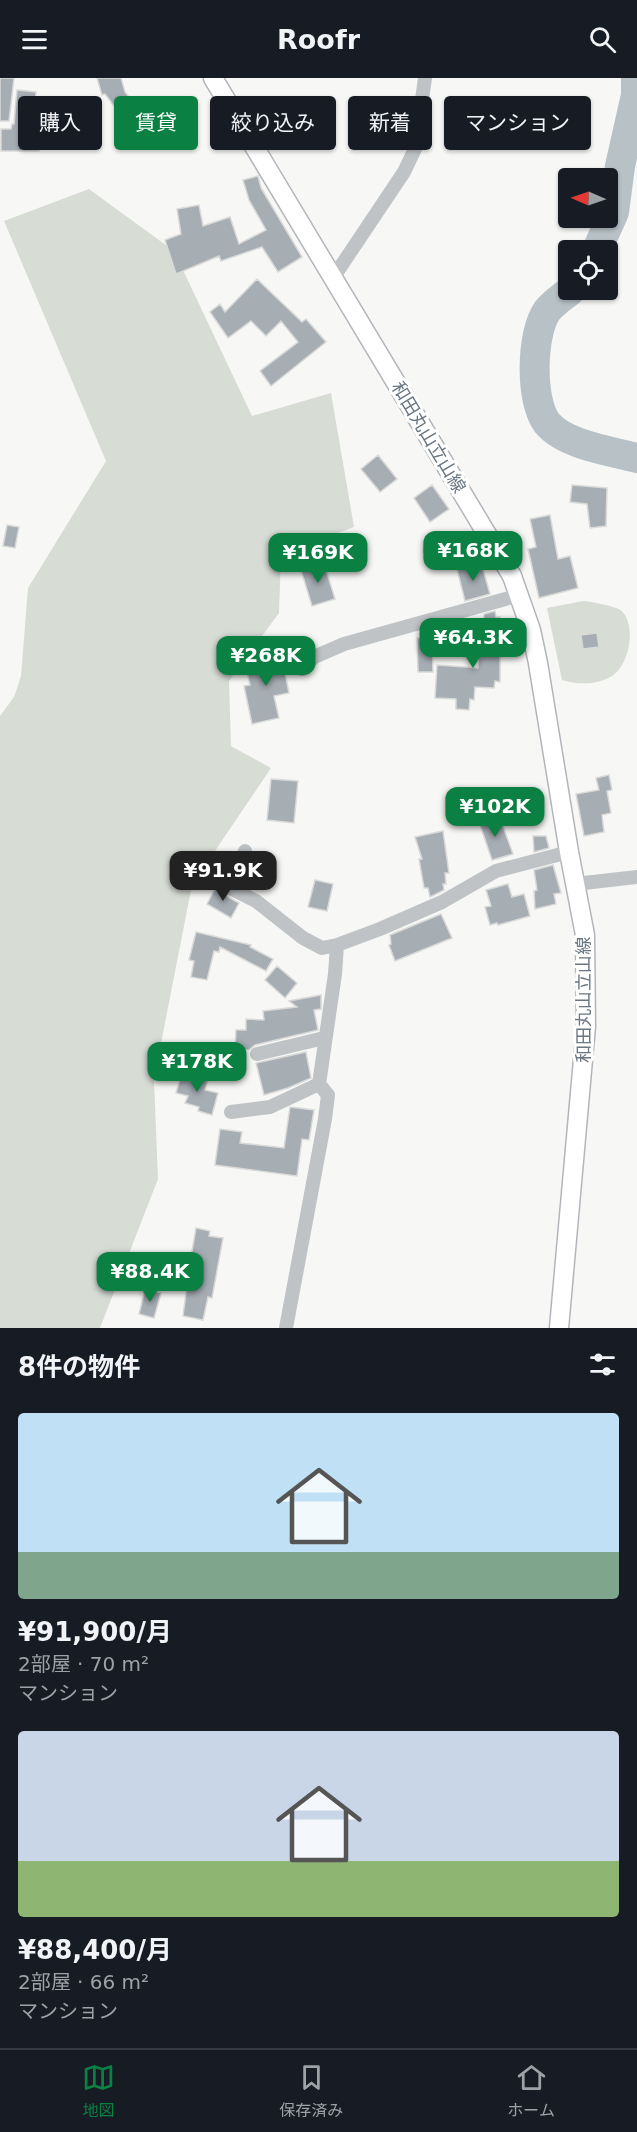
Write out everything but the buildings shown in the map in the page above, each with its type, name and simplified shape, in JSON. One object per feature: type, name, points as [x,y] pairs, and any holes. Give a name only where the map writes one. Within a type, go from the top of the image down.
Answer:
[{"type":"main road","name":"和田丸山立山線","points":[[213,78],[494,546],[520,595],[538,663],[585,935],[586,1026],[559,1328]]},
{"type":"street","points":[[333,278],[404,172],[415,149],[425,78]]},
{"type":"street","points":[[302,669],[314,657],[344,644],[520,595]]},
{"type":"street","points":[[245,851],[232,890],[256,901],[303,938],[322,948],[337,945],[442,902],[496,871],[569,852]]},
{"type":"street","points":[[575,884],[637,877]]},
{"type":"street","points":[[286,1328],[325,1119],[328,1095],[319,1084],[337,945]]},
{"type":"street","points":[[257,1054],[324,1038]]},
{"type":"street","points":[[231,1112],[270,1107],[319,1084]]},
{"type":"shaded area","points":[[89,189],[174,251],[252,416],[331,393],[354,527],[281,554],[279,613],[229,681],[231,746],[271,768],[192,885],[154,1079],[158,1179],[100,1328],[0,1328],[0,716],[14,697],[21,676],[28,588],[106,461],[4,221]]},
{"type":"shaded area","points":[[583,601],[619,609],[628,622],[629,642],[624,662],[612,676],[600,681],[574,683],[562,680],[547,608]]},
{"type":"waterway","points":[[601,240],[614,212],[620,166],[636,95],[636,78]]},
{"type":"waterway","points":[[558,300],[547,311],[542,322],[535,351],[535,384],[541,413],[547,423],[565,437],[589,446],[637,458]]}]
